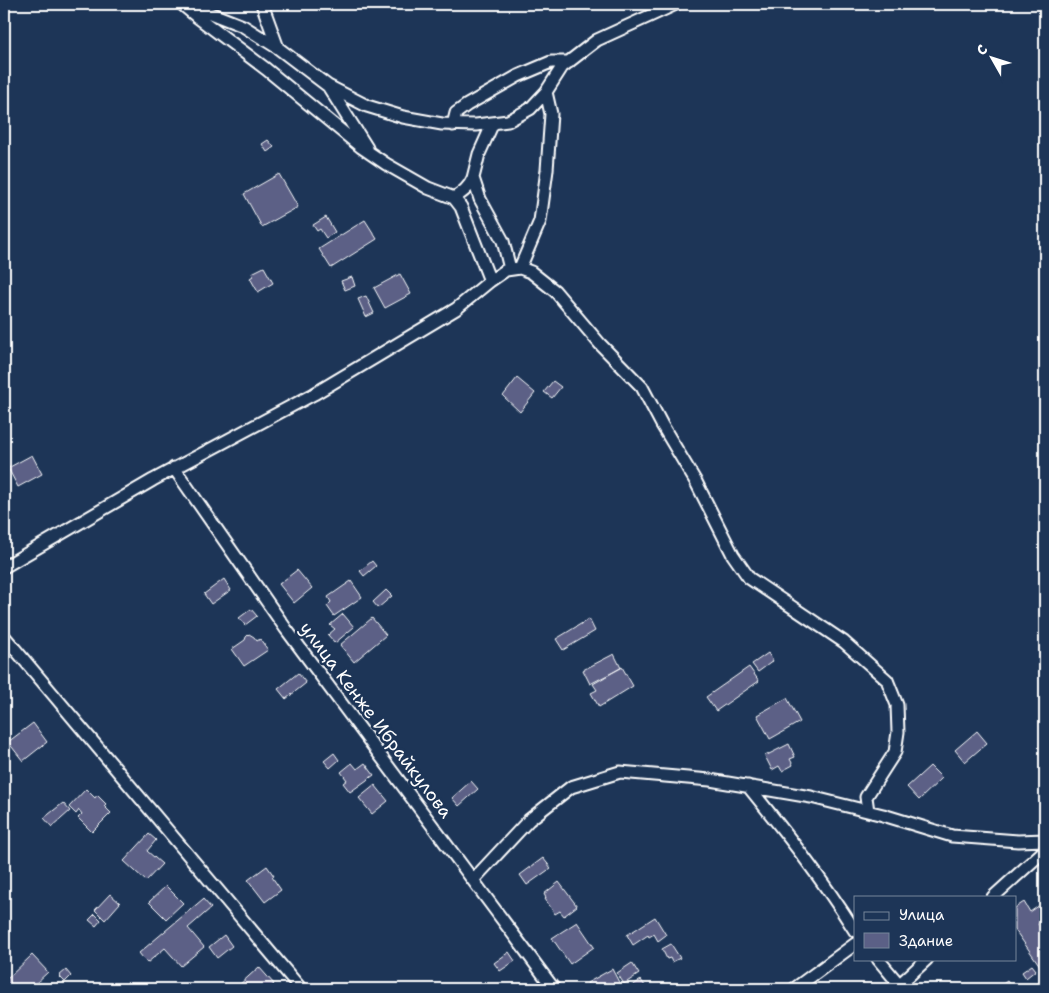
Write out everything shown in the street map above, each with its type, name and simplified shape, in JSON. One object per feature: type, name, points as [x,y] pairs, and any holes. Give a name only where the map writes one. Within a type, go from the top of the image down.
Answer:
[{"type":"street","points":[[182,4],[266,69],[332,125],[371,154],[428,188],[454,198],[461,207],[490,281]]},
{"type":"street","points":[[187,4],[243,26],[278,48],[328,86],[368,106],[403,117],[442,124],[476,125],[508,121],[530,109],[546,92],[562,67],[597,40],[676,4]]},
{"type":"street","points":[[262,4],[278,48]]},
{"type":"street","points":[[452,124],[456,113],[467,104],[518,76],[551,62],[569,62]]},
{"type":"street","points":[[328,86],[371,154]]},
{"type":"street","points":[[4,567],[174,468],[314,394],[456,309],[490,281],[515,268],[540,221],[547,170],[551,114],[546,92]]},
{"type":"street","points":[[454,198],[464,192],[470,185],[479,154],[493,122]]},
{"type":"street","points":[[473,178],[480,199],[503,241],[515,268]]},
{"type":"street","points":[[515,268],[531,272],[555,291],[600,344],[642,387],[696,482],[733,555],[749,578],[844,642],[887,680],[897,706],[898,732],[895,752],[866,797],[868,811]]},
{"type":"street","name":"улица Кенже Ибрайкулова","points":[[174,468],[286,629],[554,989]]},
{"type":"street","points":[[4,636],[301,989]]},
{"type":"street","points":[[474,880],[529,820],[571,787],[620,772],[710,780],[811,796],[952,836],[1018,841],[1045,840]]},
{"type":"street","points":[[748,786],[837,902],[854,929]]},
{"type":"street","points":[[994,896],[1045,850]]},
{"type":"street","points":[[794,989],[854,945]]},
{"type":"street","points":[[879,960],[901,987],[927,960]]},
{"type":"building","points":[[268,140],[274,147],[267,152],[262,144]]},
{"type":"building","points":[[279,174],[298,207],[262,227],[244,194]]},
{"type":"building","points":[[326,217],[335,232],[326,238],[320,229],[317,231],[313,225]]},
{"type":"building","points":[[365,220],[377,239],[331,268],[319,249]]},
{"type":"building","points":[[264,267],[273,283],[258,292],[250,278],[253,276],[252,273]]},
{"type":"building","points":[[400,274],[411,294],[385,308],[374,288]]},
{"type":"building","points":[[352,277],[355,286],[345,290],[341,281]]},
{"type":"building","points":[[366,296],[374,313],[366,317],[358,299]]},
{"type":"building","points":[[517,378],[535,393],[520,412],[503,396]]},
{"type":"building","points":[[553,381],[561,387],[552,398],[544,392]]},
{"type":"building","points":[[32,455],[42,474],[18,487],[8,468]]},
{"type":"building","points":[[372,561],[376,566],[364,576],[360,571]]},
{"type":"building","points":[[297,570],[312,588],[294,603],[279,584]]},
{"type":"building","points":[[224,579],[231,590],[211,604],[204,594]]},
{"type":"building","points":[[351,581],[362,597],[334,616],[327,606],[331,602],[328,597]]},
{"type":"building","points":[[386,590],[392,596],[378,608],[373,602]]},
{"type":"building","points":[[251,609],[257,616],[245,625],[239,618]]},
{"type":"building","points":[[343,614],[354,627],[335,643],[328,635],[335,629],[330,625]]},
{"type":"building","points":[[372,618],[386,635],[354,662],[340,645]]},
{"type":"building","points":[[589,619],[595,631],[563,650],[556,639]]},
{"type":"building","points":[[249,634],[257,641],[260,639],[268,650],[244,666],[232,649],[245,640]]},
{"type":"building","points":[[768,653],[773,661],[758,672],[752,664]]},
{"type":"building","points":[[614,654],[621,668],[590,684],[583,670]]},
{"type":"building","points":[[622,667],[633,686],[599,707],[591,693],[597,690],[593,684]]},
{"type":"building","points":[[749,667],[759,681],[716,711],[706,697]]},
{"type":"building","points":[[298,673],[306,683],[286,699],[278,689]]},
{"type":"building","points":[[787,698],[800,722],[770,739],[757,715]]},
{"type":"building","points":[[33,723],[47,742],[23,761],[8,742]]},
{"type":"building","points":[[977,731],[987,743],[965,762],[955,750]]},
{"type":"building","points":[[789,744],[795,757],[790,759],[793,765],[782,771],[779,766],[772,770],[765,756]]},
{"type":"building","points":[[334,753],[339,760],[330,768],[324,761]]},
{"type":"building","points":[[352,763],[357,769],[365,763],[374,775],[350,792],[343,783],[347,780],[341,772]]},
{"type":"building","points":[[930,766],[942,778],[919,800],[907,787]]},
{"type":"building","points":[[471,781],[478,789],[459,806],[452,798]]},
{"type":"building","points":[[375,785],[388,801],[372,814],[359,798]]},
{"type":"building","points":[[86,789],[95,798],[97,795],[106,804],[104,806],[111,813],[92,832],[78,818],[82,814],[79,810],[76,814],[69,807]]},
{"type":"building","points":[[63,803],[70,811],[52,827],[44,818]]},
{"type":"building","points":[[149,834],[156,840],[147,851],[162,864],[146,881],[124,861]]},
{"type":"building","points":[[543,858],[551,868],[527,885],[520,875]]},
{"type":"building","points":[[267,866],[281,890],[265,902],[248,880]]},
{"type":"building","points":[[559,882],[577,906],[564,916],[560,911],[555,914],[545,899],[544,894]]},
{"type":"building","points":[[166,886],[183,903],[166,919],[149,902]]},
{"type":"building","points":[[110,894],[120,903],[105,920],[95,910]]},
{"type":"building","points":[[203,899],[211,908],[188,928],[204,947],[181,966],[165,948],[147,963],[139,953]]},
{"type":"building","points":[[1024,902],[1030,912],[1040,905],[1045,912],[1045,919],[1038,924],[1045,934],[1045,973],[1016,931],[1016,907]]},
{"type":"building","points":[[95,914],[101,920],[96,926],[89,920]]},
{"type":"building","points":[[655,917],[666,935],[658,941],[654,934],[649,937],[648,935],[633,945],[627,935]]},
{"type":"building","points":[[577,922],[594,947],[570,964],[552,938]]},
{"type":"building","points":[[224,935],[232,946],[217,958],[209,947]]},
{"type":"building","points":[[671,944],[680,958],[672,962],[670,958],[667,959],[662,949]]},
{"type":"building","points":[[509,952],[515,961],[500,971],[494,963]]},
{"type":"building","points":[[32,955],[48,972],[34,985],[36,987],[33,989],[13,989],[5,981]]},
{"type":"building","points":[[632,963],[639,974],[624,984],[617,973]]},
{"type":"building","points":[[1032,965],[1036,970],[1026,978],[1022,972]]},
{"type":"building","points":[[259,967],[274,984],[268,989],[241,989],[238,986]]},
{"type":"building","points":[[612,969],[622,988],[591,989],[587,983]]},
{"type":"building","points":[[66,970],[71,976],[65,982],[59,976]]},
{"type":"building","points":[[641,980],[647,989],[627,989]]},
{"type":"building","points":[[1007,981],[1013,989],[996,989]]},
{"type":"building","points":[[707,983],[711,989],[698,989]]}]
